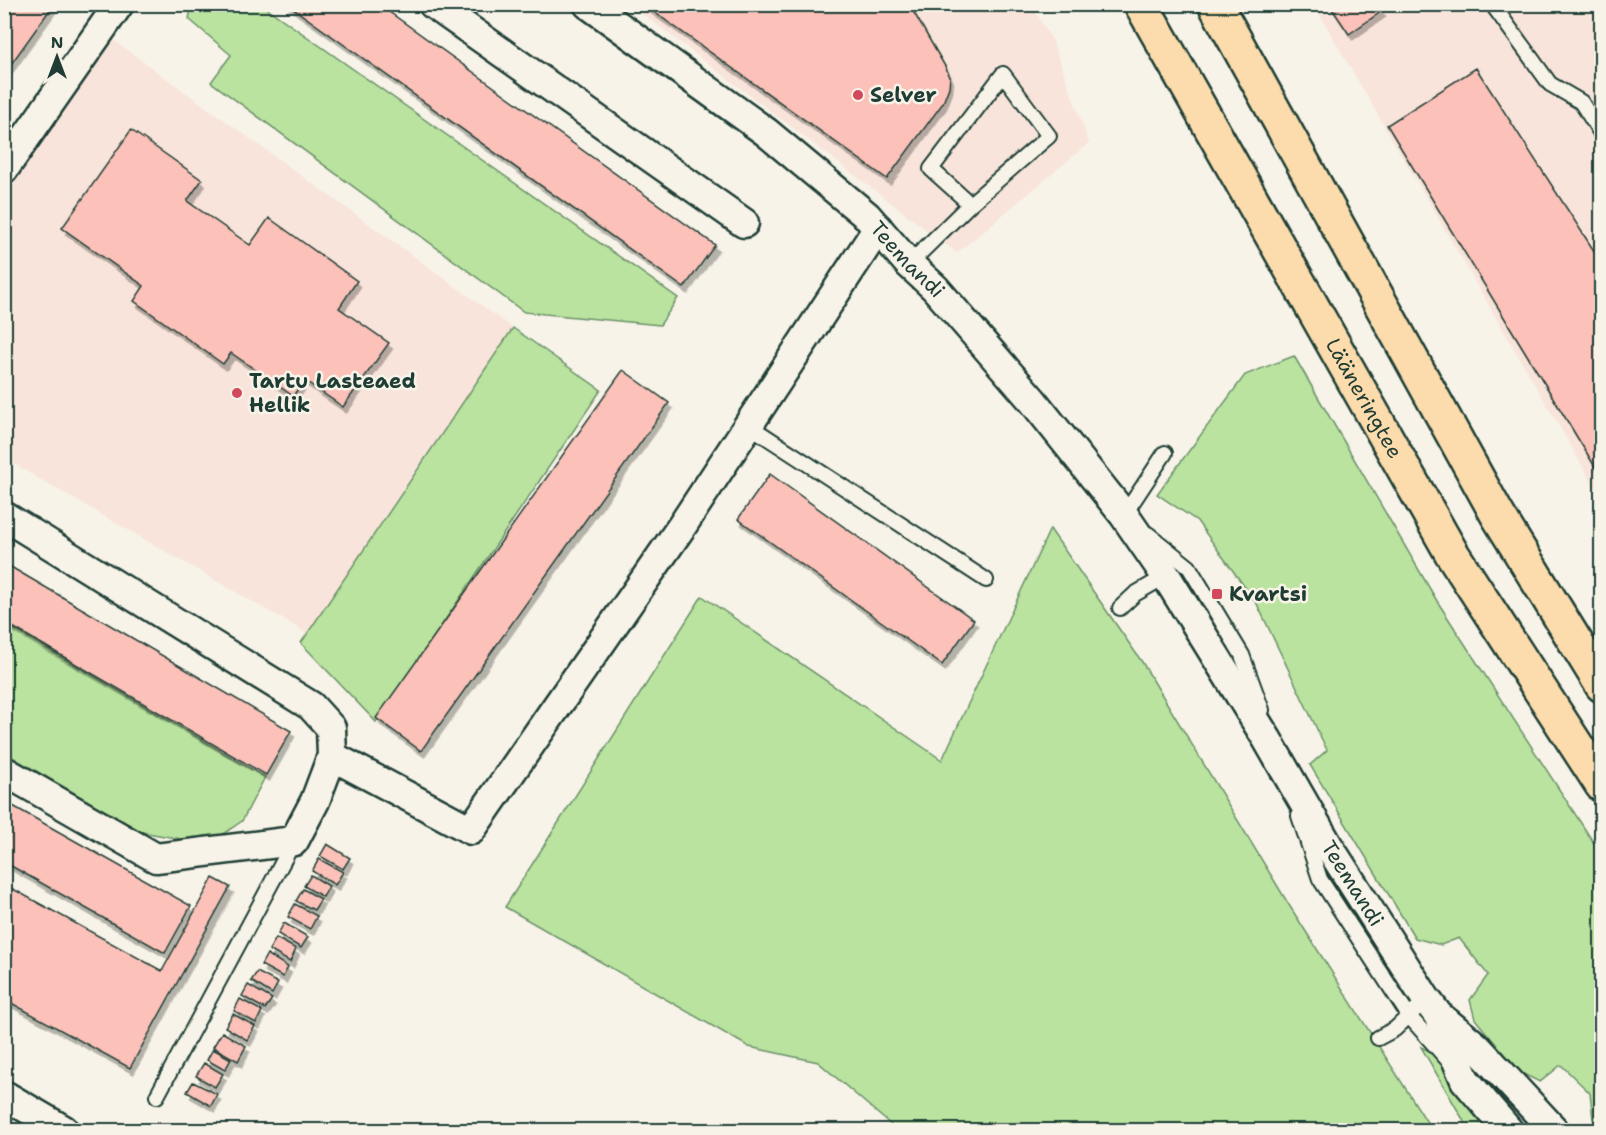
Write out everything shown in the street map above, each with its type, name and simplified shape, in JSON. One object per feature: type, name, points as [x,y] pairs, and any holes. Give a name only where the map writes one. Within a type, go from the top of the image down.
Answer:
[{"type":"highway","name":"Lääneringtee","points":[[1141,4],[1451,552],[1602,784]]},
{"type":"highway","points":[[1215,4],[1497,514],[1602,685]]},
{"type":"highway","points":[[1570,634],[1602,674]]},
{"type":"street","points":[[4,169],[119,4]]},
{"type":"street","points":[[433,4],[744,223]]},
{"type":"street","name":"Teemandi","points":[[588,4],[766,132],[867,216],[909,264],[935,288],[1033,401],[1124,515],[1166,576],[1283,766],[1465,1080],[1508,1131]]},
{"type":"street","points":[[332,756],[471,830],[682,526],[878,228]]},
{"type":"street","points":[[4,516],[310,706],[331,728],[332,756],[315,801],[294,841],[156,858],[4,771]]},
{"type":"street","name":"Teemandi","points":[[1424,1010],[1476,1046],[1554,1131]]},
{"type":"street","points":[[4,1095],[64,1131]]},
{"type":"lane","points":[[1492,4],[1550,84],[1581,102],[1602,135]]},
{"type":"lane","points":[[909,264],[970,204],[1049,136],[1003,74],[931,169],[970,204]]},
{"type":"lane","points":[[748,425],[986,580]]},
{"type":"lane","points":[[1165,453],[1124,515],[1189,567],[1242,655],[1283,766]]},
{"type":"lane","points":[[1120,608],[1136,594],[1166,576]]},
{"type":"lane","points":[[157,1096],[294,841]]},
{"type":"lane","points":[[1378,1038],[1424,1010]]},
{"type":"shaded area","points":[[631,5],[1031,5],[1052,40],[1089,143],[957,253]]},
{"type":"shaded area","points":[[1314,5],[1601,5],[1601,498]]},
{"type":"shaded area","name":"Tartu Lasteaed Hellik","points":[[113,40],[513,328],[307,633],[5,459],[5,196]]},
{"type":"green space","points":[[192,4],[262,5],[678,298],[660,325],[524,312],[211,82],[231,55],[189,19]]},
{"type":"green space","points":[[513,328],[601,390],[376,722],[301,643]]},
{"type":"green space","points":[[1294,356],[1437,601],[1601,854],[1601,1130],[1593,1119],[1590,1093],[1561,1065],[1540,1082],[1519,1072],[1475,1019],[1470,1000],[1488,975],[1459,938],[1441,945],[1415,938],[1310,765],[1327,750],[1257,604],[1197,521],[1157,494],[1245,375]]},
{"type":"green space","points":[[1050,529],[1142,662],[1289,905],[1432,1130],[891,1130],[891,1125],[818,1062],[749,1047],[505,907],[702,596],[942,760]]},
{"type":"green space","points":[[5,624],[265,777],[242,821],[209,844],[142,832],[5,753]]},
{"type":"green space","points":[[1421,1047],[1434,1053],[1494,1130],[1469,1130]]},
{"type":"building","points":[[4,4],[54,4],[4,74]]},
{"type":"building","points":[[287,4],[378,4],[715,245],[684,288]]},
{"type":"building","name":"Selver","points":[[643,4],[909,4],[946,68],[950,77],[949,87],[943,103],[887,179]]},
{"type":"building","points":[[1329,4],[1377,4],[1382,11],[1349,34]]},
{"type":"building","points":[[1476,68],[1598,257],[1602,255],[1602,478],[1387,125]]},
{"type":"building","name":"Tartu Lasteaed Hellik","points":[[131,130],[202,180],[187,201],[250,245],[269,218],[357,281],[339,308],[389,343],[343,407],[304,380],[293,396],[231,353],[223,364],[134,301],[144,286],[62,228]]},
{"type":"building","points":[[623,370],[669,403],[421,751],[376,718]]},
{"type":"building","points":[[770,474],[974,620],[942,665],[738,519]]},
{"type":"building","points":[[4,563],[291,731],[266,775],[4,622]]},
{"type":"building","points":[[4,801],[191,906],[165,953],[4,862]]},
{"type":"building","points":[[327,844],[350,858],[343,869],[320,856]]},
{"type":"building","points":[[319,859],[343,872],[335,885],[312,871]]},
{"type":"building","points":[[311,875],[329,886],[323,897],[304,886]]},
{"type":"building","points":[[213,878],[230,887],[130,1068],[4,999],[4,884],[162,971]]},
{"type":"building","points":[[303,889],[321,899],[314,910],[296,901]]},
{"type":"building","points":[[295,904],[317,916],[310,929],[288,917]]},
{"type":"building","points":[[284,923],[308,937],[301,948],[278,934]]},
{"type":"building","points":[[276,938],[296,949],[290,962],[269,950]]},
{"type":"building","points":[[267,954],[288,967],[283,977],[261,965]]},
{"type":"building","points":[[257,972],[278,983],[272,994],[251,981]]},
{"type":"building","points":[[248,985],[272,999],[265,1009],[242,996]]},
{"type":"building","points":[[240,999],[262,1011],[256,1023],[234,1011]]},
{"type":"building","points":[[233,1014],[255,1026],[247,1040],[225,1027]]},
{"type":"building","points":[[222,1032],[246,1046],[238,1061],[213,1047]]},
{"type":"building","points":[[213,1049],[231,1059],[225,1070],[207,1060]]},
{"type":"building","points":[[204,1063],[223,1074],[215,1087],[196,1076]]},
{"type":"building","points":[[193,1082],[217,1094],[211,1106],[187,1092]]},
{"type":"place","name":"Selver","points":[[858,95]]},
{"type":"place","name":"Tartu Lasteaed Hellik","points":[[237,393]]},
{"type":"place","name":"Kvartsi","points":[[1217,594]]}]
